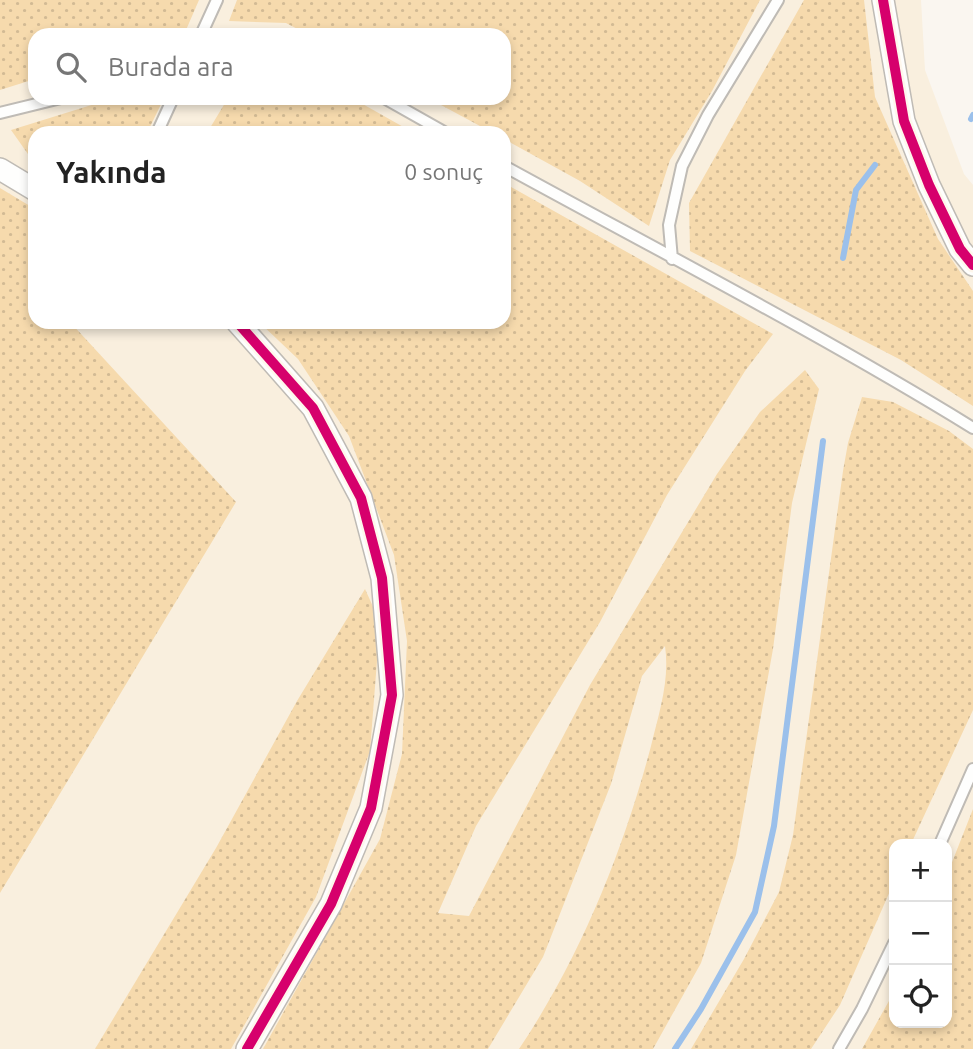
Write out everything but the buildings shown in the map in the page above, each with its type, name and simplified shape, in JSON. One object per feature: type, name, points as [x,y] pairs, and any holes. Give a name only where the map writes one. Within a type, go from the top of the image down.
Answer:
[{"type":"street","points":[[883,0],[904,121],[960,249],[973,265]]},
{"type":"street","points":[[0,169],[28,186]]},
{"type":"street","points":[[243,329],[313,408],[362,498],[382,578],[392,695],[371,808],[331,904],[247,1049]]},
{"type":"lane","points":[[204,28],[217,0]]},
{"type":"lane","points":[[672,259],[669,225],[682,166],[708,115],[778,0]]},
{"type":"lane","points":[[0,113],[33,105]]},
{"type":"lane","points":[[160,126],[170,105]]},
{"type":"lane","points":[[396,105],[434,126]]},
{"type":"lane","points":[[511,170],[672,259],[806,328],[973,428]]},
{"type":"lane","points":[[942,839],[973,769]]},
{"type":"lane","points":[[838,1049],[862,1009],[889,953]]},
{"type":"shaded area","points":[[0,0],[921,0],[925,70],[964,174],[973,185],[973,1049],[0,1049]]},
{"type":"shaded area","points":[[0,0],[199,0],[187,28],[28,28],[28,81],[0,90]]},
{"type":"shaded area","points":[[237,0],[760,0],[712,91],[670,160],[649,226],[580,181],[511,143],[511,126],[480,126],[441,105],[511,105],[511,28],[296,28],[286,23],[229,21]]},
{"type":"shaded area","points":[[804,0],[864,0],[875,97],[938,239],[973,291],[973,406],[901,360],[690,251],[689,203]]},
{"type":"shaded area","points":[[91,105],[161,105],[150,126],[28,126],[28,154],[11,130]]},
{"type":"shaded area","points":[[224,105],[364,105],[402,126],[211,126]]},
{"type":"shaded area","points":[[511,187],[773,334],[745,371],[667,495],[600,622],[476,826],[438,913],[469,916],[590,685],[717,474],[760,412],[805,370],[819,389],[792,503],[773,649],[736,855],[701,963],[653,1049],[519,1049],[580,941],[613,864],[640,786],[660,709],[665,684],[665,646],[642,676],[611,784],[543,957],[488,1049],[263,1049],[380,839],[402,754],[407,641],[394,555],[349,436],[298,359],[266,329],[511,329]]},
{"type":"shaded area","points":[[0,188],[28,205],[28,329],[76,329],[236,502],[0,893]]},
{"type":"shaded area","points":[[862,397],[893,402],[949,431],[973,449],[973,710],[913,839],[889,839],[889,893],[840,1005],[811,1049],[691,1049],[744,959],[779,892],[793,835],[848,443]]},
{"type":"shaded area","points":[[365,589],[380,622],[370,751],[316,897],[231,1049],[95,1049],[216,848],[297,701]]},
{"type":"shaded area","points":[[973,809],[973,1049],[862,1049],[889,1001],[889,1028],[952,1028],[952,862]]},
{"type":"waterway","points":[[971,119],[973,115]]},
{"type":"waterway","points":[[843,258],[856,190],[875,165]]},
{"type":"waterway","points":[[675,1049],[701,1009],[755,912],[774,826],[823,441]]},
{"type":"cycle path","points":[[883,0],[904,121],[929,185],[960,249],[973,265]]},
{"type":"cycle path","points":[[243,329],[313,408],[361,498],[382,578],[392,695],[371,808],[331,904],[247,1049]]}]
